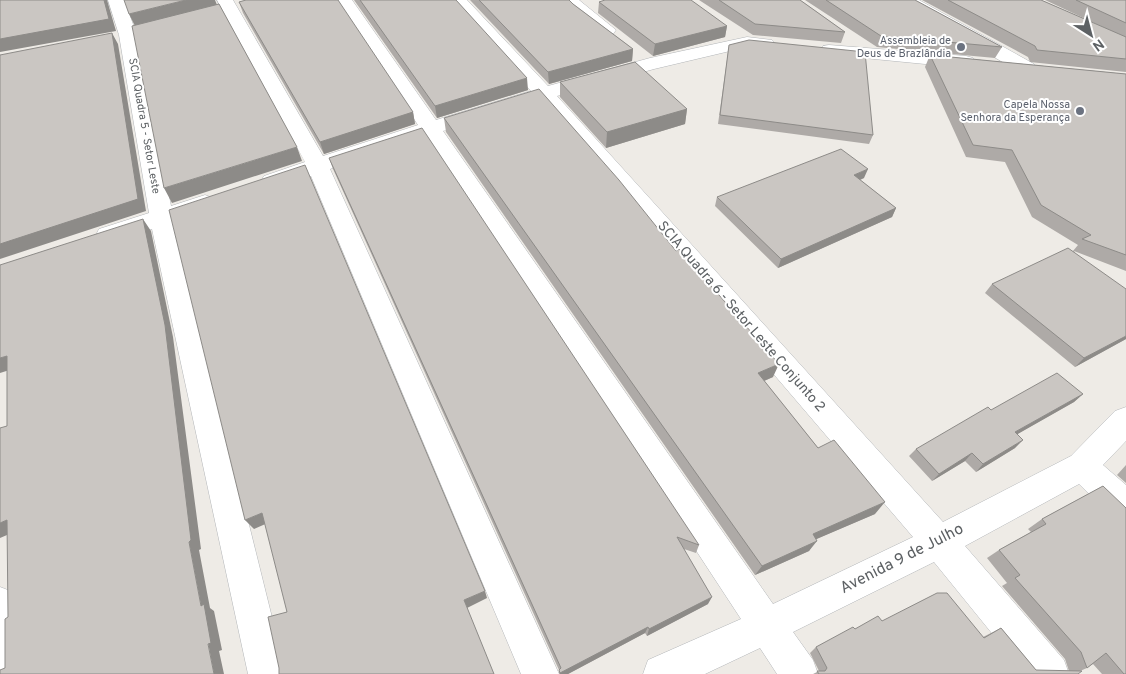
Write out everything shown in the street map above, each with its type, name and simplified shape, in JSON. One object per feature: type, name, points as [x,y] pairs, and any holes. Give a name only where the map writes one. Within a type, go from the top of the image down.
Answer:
[{"type":"street","name":"SCIA Quadra 5 - Setor Leste","points":[[116,0],[128,35],[161,218],[267,674]]},
{"type":"street","points":[[344,0],[768,626],[798,674]]},
{"type":"street","name":"SCIA Quadra 6 - Setor Leste Conjunto 2","points":[[458,0],[544,93],[938,542],[1050,674]]},
{"type":"street","points":[[907,0],[1027,68]]},
{"type":"street","points":[[575,5],[604,4]]},
{"type":"street","points":[[575,5],[619,40]]},
{"type":"street","points":[[228,6],[318,166],[540,674]]},
{"type":"street","points":[[839,32],[872,54]]},
{"type":"street","points":[[254,187],[430,128],[544,93],[643,58],[739,37],[785,46]]},
{"type":"street","points":[[814,49],[1047,70]]},
{"type":"street","points":[[85,242],[226,196]]},
{"type":"street","name":"Avenida 9 de Julho","points":[[662,674],[768,626],[938,542],[1082,466],[1126,420]]},
{"type":"street","points":[[1082,466],[1126,507]]},
{"type":"street","points":[[0,605],[2,674]]},
{"type":"building","points":[[0,0],[104,0],[109,19],[0,39]]},
{"type":"building","points":[[124,0],[186,0],[129,14]]},
{"type":"building","points":[[246,0],[338,0],[413,112],[320,142],[239,2]]},
{"type":"building","points":[[360,0],[456,0],[527,78],[435,106]]},
{"type":"building","points":[[479,0],[569,0],[633,49],[548,72]]},
{"type":"building","points":[[605,0],[691,0],[727,26],[655,44],[599,2]]},
{"type":"building","points":[[719,0],[800,0],[845,32],[755,24]]},
{"type":"building","points":[[826,0],[915,0],[1002,47],[881,36]]},
{"type":"building","points":[[948,0],[1041,0],[1126,37],[1126,59],[1037,50],[1035,46]]},
{"type":"building","points":[[1076,0],[1126,0],[1126,23]]},
{"type":"building","points":[[219,4],[297,147],[164,188],[132,26]]},
{"type":"building","points":[[112,33],[138,199],[0,244],[0,55]]},
{"type":"building","points":[[749,40],[865,52],[873,135],[720,115],[729,45]]},
{"type":"building","points":[[930,55],[1126,74],[1126,255],[1082,239],[1091,235],[1041,205],[1012,150],[973,145]]},
{"type":"building","points":[[635,62],[687,109],[607,132],[560,82]]},
{"type":"building","points":[[539,89],[619,180],[676,251],[679,249],[779,364],[758,373],[818,448],[834,440],[885,502],[813,534],[817,541],[762,566],[444,118]]},
{"type":"building","points":[[422,128],[699,545],[677,537],[712,597],[649,629],[648,627],[560,673],[559,670],[561,668],[329,158]]},
{"type":"building","points":[[841,149],[868,169],[854,175],[896,208],[781,259],[717,197]]},
{"type":"building","points":[[305,165],[485,591],[464,600],[494,674],[279,674],[268,617],[287,612],[262,513],[245,520],[169,210]]},
{"type":"building","points":[[143,219],[165,325],[191,540],[189,542],[201,606],[204,604],[211,643],[208,644],[214,674],[0,674],[0,670],[5,668],[5,619],[8,617],[7,520],[0,523],[0,428],[7,426],[7,356],[0,358],[0,265]]},
{"type":"building","points":[[1068,248],[1126,289],[1126,336],[1084,358],[992,284]]},
{"type":"building","points":[[1057,373],[1083,394],[1015,432],[1023,440],[983,464],[972,453],[939,474],[916,449],[988,407],[991,410]]},
{"type":"building","points":[[1103,486],[1126,508],[1126,674],[1106,653],[1087,668],[1081,652],[1015,578],[1020,575],[999,550],[1046,524],[1042,519]]},
{"type":"building","points":[[937,593],[947,593],[984,638],[1001,628],[1036,670],[1082,671],[1078,674],[819,674],[817,671],[825,671],[827,668],[816,647],[853,627],[855,629],[878,616],[882,621]]},
{"type":"place","name":"Assembleia de Deus de Brazlândia","points":[[961,47]]},
{"type":"place","name":"Capela Nossa Senhora da Esperança","points":[[1080,111]]}]
